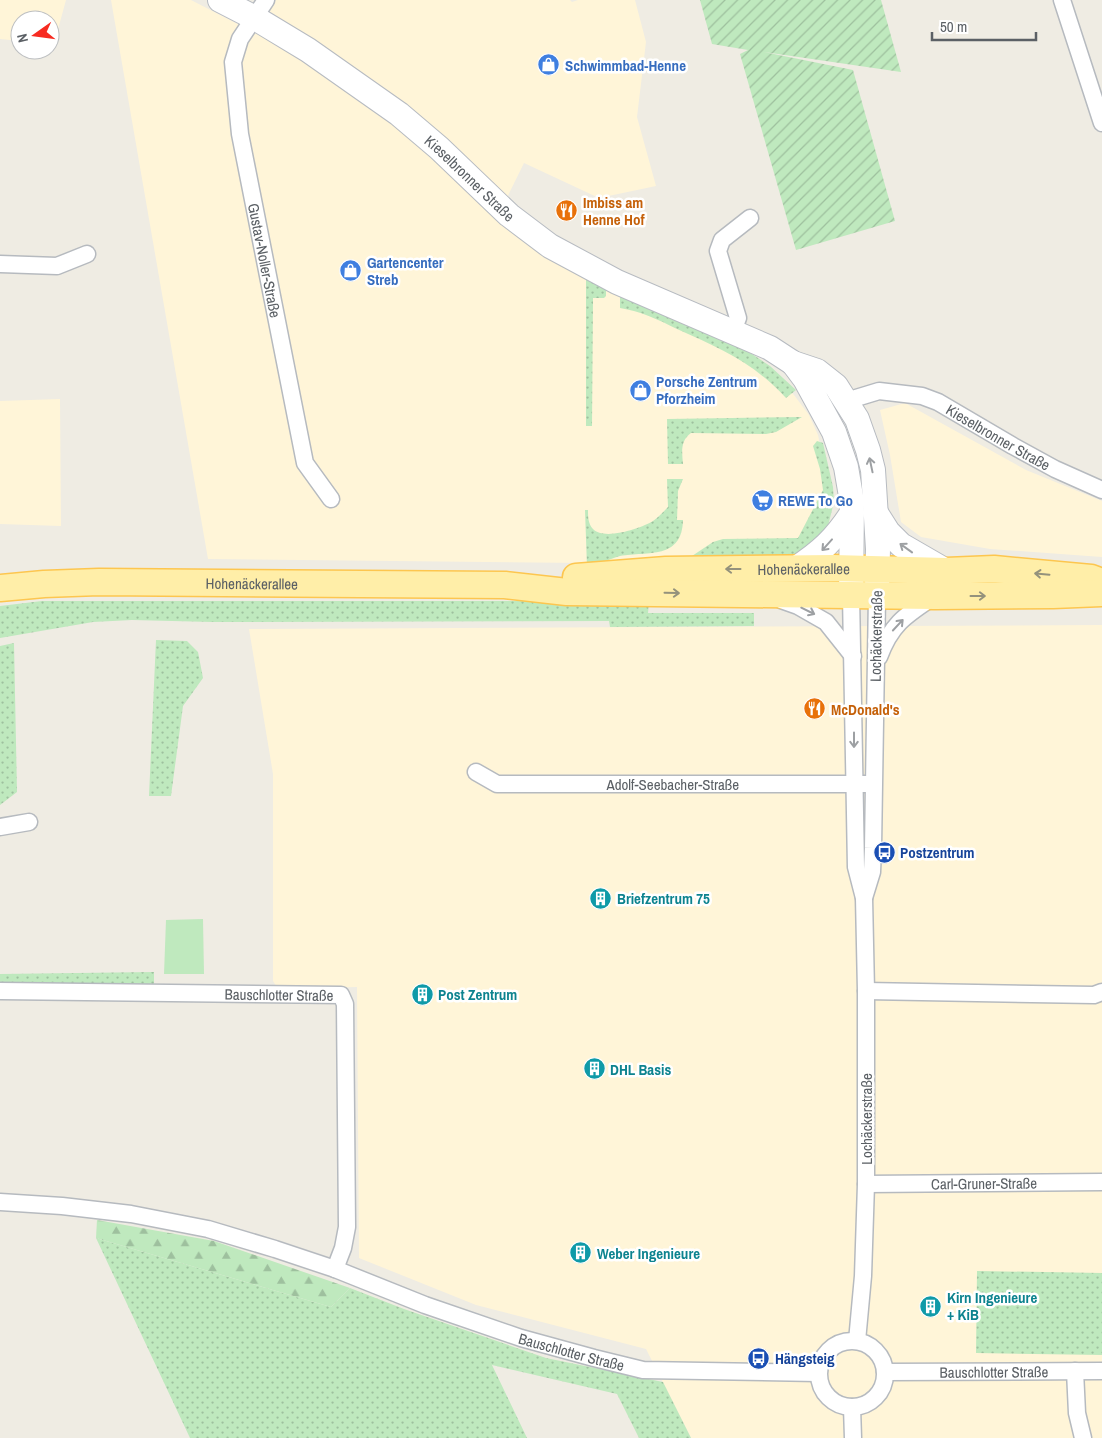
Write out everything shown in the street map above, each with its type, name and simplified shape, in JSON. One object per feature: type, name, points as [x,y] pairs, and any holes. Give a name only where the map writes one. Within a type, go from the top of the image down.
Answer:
[{"type":"main road","name":"Hohenäckerallee","points":[[0,588],[99,582],[505,585],[666,570],[795,569],[994,570],[1091,578],[1102,582]]},
{"type":"main road","name":"Hohenäckerallee","points":[[505,585],[567,592],[935,596],[1053,596],[1102,593]]},
{"type":"street","name":"Kieselbronner Straße","points":[[220,0],[261,9],[321,58],[399,114],[510,215],[550,246],[617,282],[770,348],[793,363],[817,371],[836,386],[850,407]]},
{"type":"street","points":[[1062,0],[1102,123]]},
{"type":"street","name":"Gustav-Noller-Straße","points":[[261,9],[240,39],[233,62],[240,134],[305,463],[331,500]]},
{"type":"street","points":[[733,331],[738,318],[718,251],[722,240],[750,218]]},
{"type":"street","points":[[0,264],[57,266],[87,254]]},
{"type":"street","name":"Kieselbronner Straße","points":[[793,363],[805,379],[826,418],[850,407],[852,402],[861,395],[879,390],[922,396],[938,402],[1055,469],[1102,490]]},
{"type":"street","name":"Lochäckerstraße","points":[[850,407],[857,419],[868,450],[874,478],[878,569],[864,595],[853,656],[856,868],[864,898],[866,991],[866,1184],[863,1276],[857,1340]]},
{"type":"street","name":"Lochäckerstraße","points":[[826,418],[837,438],[846,467],[852,513],[852,569],[864,595],[876,666],[872,872],[864,898]]},
{"type":"street","points":[[795,569],[812,559],[824,548],[852,513]]},
{"type":"street","points":[[876,513],[888,532],[902,545],[946,570]]},
{"type":"street","points":[[762,594],[798,606],[826,622],[853,656]]},
{"type":"street","points":[[876,666],[886,639],[894,628],[908,615],[935,596]]},
{"type":"street","name":"Adolf-Seebacher-Straße","points":[[476,772],[497,784],[873,784]]},
{"type":"street","points":[[0,827],[29,822]]},
{"type":"street","name":"Bauschlotter Straße","points":[[0,991],[341,995],[345,1004],[347,1227],[343,1248],[335,1269]]},
{"type":"street","points":[[866,991],[1094,995],[1102,992]]},
{"type":"street","name":"Carl-Gruner-Straße","points":[[866,1184],[1102,1182]]},
{"type":"street","name":"Bauschlotter Straße","points":[[0,1202],[62,1206],[131,1214],[208,1229],[335,1269],[424,1305],[521,1338],[643,1370],[818,1373]]},
{"type":"street","points":[[857,1340],[878,1352],[885,1372],[884,1383],[876,1397],[862,1405],[852,1407],[842,1406],[830,1398],[821,1386],[818,1373],[822,1359],[830,1348],[842,1342],[857,1340]]},
{"type":"street","points":[[1075,1371],[1077,1413],[1083,1438]]},
{"type":"street","name":"Bauschlotter Straße","points":[[885,1372],[1102,1371]]},
{"type":"street","points":[[852,1407],[853,1438]]},
{"type":"shaded area","points":[[0,0],[66,0],[60,22],[60,10],[10,10],[10,40],[0,39]]},
{"type":"shaded area","points":[[111,0],[191,0],[257,34],[276,0],[570,0],[572,2],[578,0],[635,0],[646,42],[637,117],[656,186],[599,198],[524,163],[498,216],[576,270],[586,280],[770,371],[794,395],[809,415],[818,435],[832,504],[804,554],[587,563],[208,559]]},
{"type":"shaded area","points":[[60,399],[61,526],[0,524],[0,401]]},
{"type":"shaded area","points":[[905,403],[1026,470],[1102,501],[1102,557],[990,549],[921,537],[901,522],[890,455],[880,410]]},
{"type":"shaded area","points":[[1102,625],[1102,1438],[691,1438],[646,1349],[476,1305],[359,1258],[357,987],[278,989],[273,981],[273,774],[249,629]]},
{"type":"green space","points":[[700,0],[881,0],[901,72],[764,52],[853,70],[895,221],[796,250],[740,54],[748,50],[712,44]]},
{"type":"green space","points":[[586,278],[606,288],[606,296],[604,298],[593,298],[592,426],[586,426]]},
{"type":"green space","points":[[622,295],[740,346],[770,366],[796,390],[786,398],[762,375],[736,357],[649,316],[620,308],[620,296]]},
{"type":"green space","points":[[802,417],[776,432],[766,434],[691,433],[683,443],[683,464],[668,464],[667,419]]},
{"type":"green space","points":[[817,441],[823,443],[833,487],[834,502],[827,530],[819,543],[787,562],[686,560],[713,542],[723,539],[798,538],[823,490],[820,469],[813,446]]},
{"type":"green space","points":[[667,479],[683,479],[678,491],[677,520],[683,520],[677,542],[670,548],[662,551],[620,556],[587,567],[585,510],[588,510],[591,527],[598,532],[614,534],[641,527],[655,519],[668,507]]},
{"type":"green space","points":[[42,601],[567,601],[649,603],[648,613],[754,613],[754,626],[610,627],[609,621],[212,622],[132,620],[93,622],[0,638],[0,606]]},
{"type":"green space","points":[[156,640],[187,641],[198,652],[203,678],[183,706],[171,796],[149,796]]},
{"type":"green space","points":[[14,643],[17,792],[0,805],[0,646]]},
{"type":"green space","points":[[203,919],[204,974],[164,974],[166,920]]},
{"type":"green space","points":[[154,972],[154,988],[0,987],[0,974]]},
{"type":"green space","points":[[97,1220],[214,1241],[350,1288],[331,1307],[96,1238]]},
{"type":"green space","points":[[96,1238],[331,1307],[350,1288],[404,1309],[546,1358],[663,1382],[691,1438],[639,1438],[617,1394],[492,1365],[527,1438],[190,1438]]},
{"type":"green space","points":[[977,1271],[1102,1273],[1102,1355],[976,1353]]},
{"type":"place","name":"Schwimmbad-Henne","points":[[549,65]]},
{"type":"place","name":"Imbiss am Henne Hof","points":[[567,211]]},
{"type":"place","name":"Gartencenter Streb","points":[[351,271]]},
{"type":"place","name":"Porsche Zentrum Pforzheim","points":[[640,390]]},
{"type":"place","name":"REWE To Go","points":[[762,500]]},
{"type":"place","name":"McDonald's","points":[[815,709]]},
{"type":"place","name":"Postzentrum","points":[[884,852]]},
{"type":"place","name":"Briefzentrum 75","points":[[601,898]]},
{"type":"place","name":"Post Zentrum","points":[[422,994]]},
{"type":"place","name":"DHL Basis","points":[[594,1069]]},
{"type":"place","name":"Weber Ingenieure","points":[[581,1253]]},
{"type":"place","name":"Kirn Ingenieure + KiB","points":[[931,1306]]},
{"type":"place","name":"Hängsteig","points":[[759,1358]]}]
